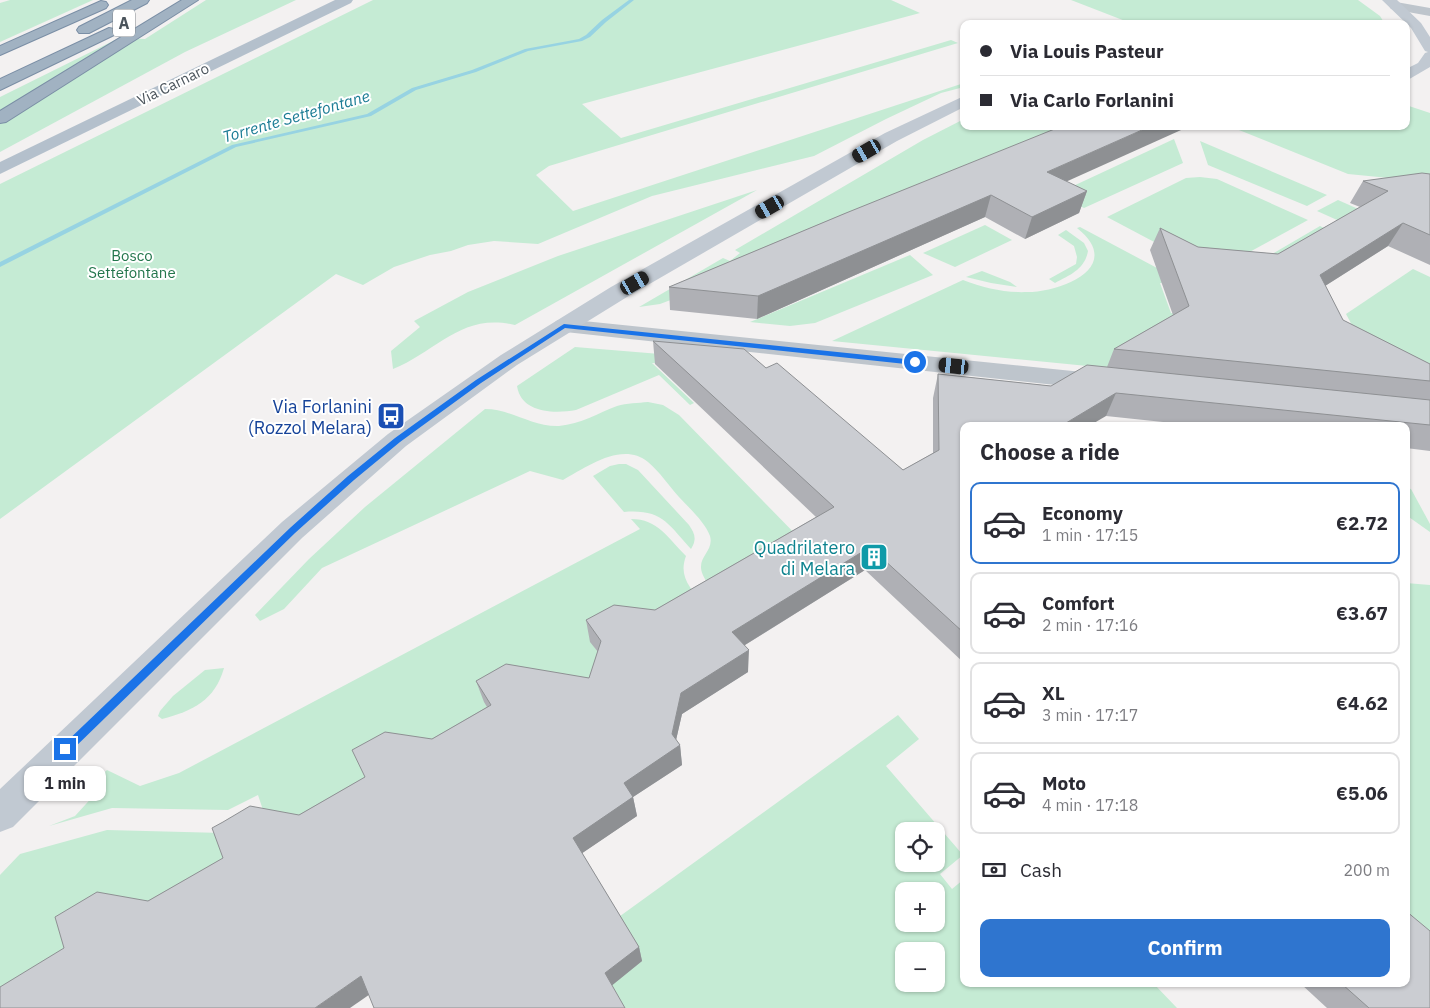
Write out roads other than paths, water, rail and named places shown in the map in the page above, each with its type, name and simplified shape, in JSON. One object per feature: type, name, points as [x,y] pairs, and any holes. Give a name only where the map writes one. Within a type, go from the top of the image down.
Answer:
[{"type":"highway","points":[[0,51],[112,0]]},
{"type":"highway","name":"A","points":[[0,71],[142,0]]},
{"type":"highway","name":"A","points":[[0,85],[81,46],[168,0]]},
{"type":"highway","points":[[0,118],[191,0]]},
{"type":"main road","name":"Via Carnaro","points":[[0,169],[346,0]]},
{"type":"main road","points":[[1392,3],[1409,20]]},
{"type":"main road","points":[[1410,21],[1421,32],[1430,48]]},
{"type":"main road","points":[[244,49],[239,44],[253,29]]},
{"type":"main road","points":[[1410,74],[1423,66],[1430,56]]},
{"type":"main road","points":[[0,159],[189,60]]},
{"type":"main road","points":[[0,814],[292,530],[397,440],[478,382],[619,292],[891,137],[960,103]]},
{"type":"street","points":[[1392,3],[1430,12]]},
{"type":"street","points":[[564,326],[1123,384]]},
{"type":"waterway","name":"Torrente Settefontane","points":[[0,265],[234,146],[369,115],[414,89],[474,71],[527,50],[580,40],[588,36],[632,0]]},
{"type":"place","name":"Via Forlanini (Rozzol Melara)","points":[[391,416]]},
{"type":"place","name":"Quadrilatero di Melara","points":[[874,557]]},
{"type":"park label","name":"Bosco Settefontane","points":[[132,264]]}]
